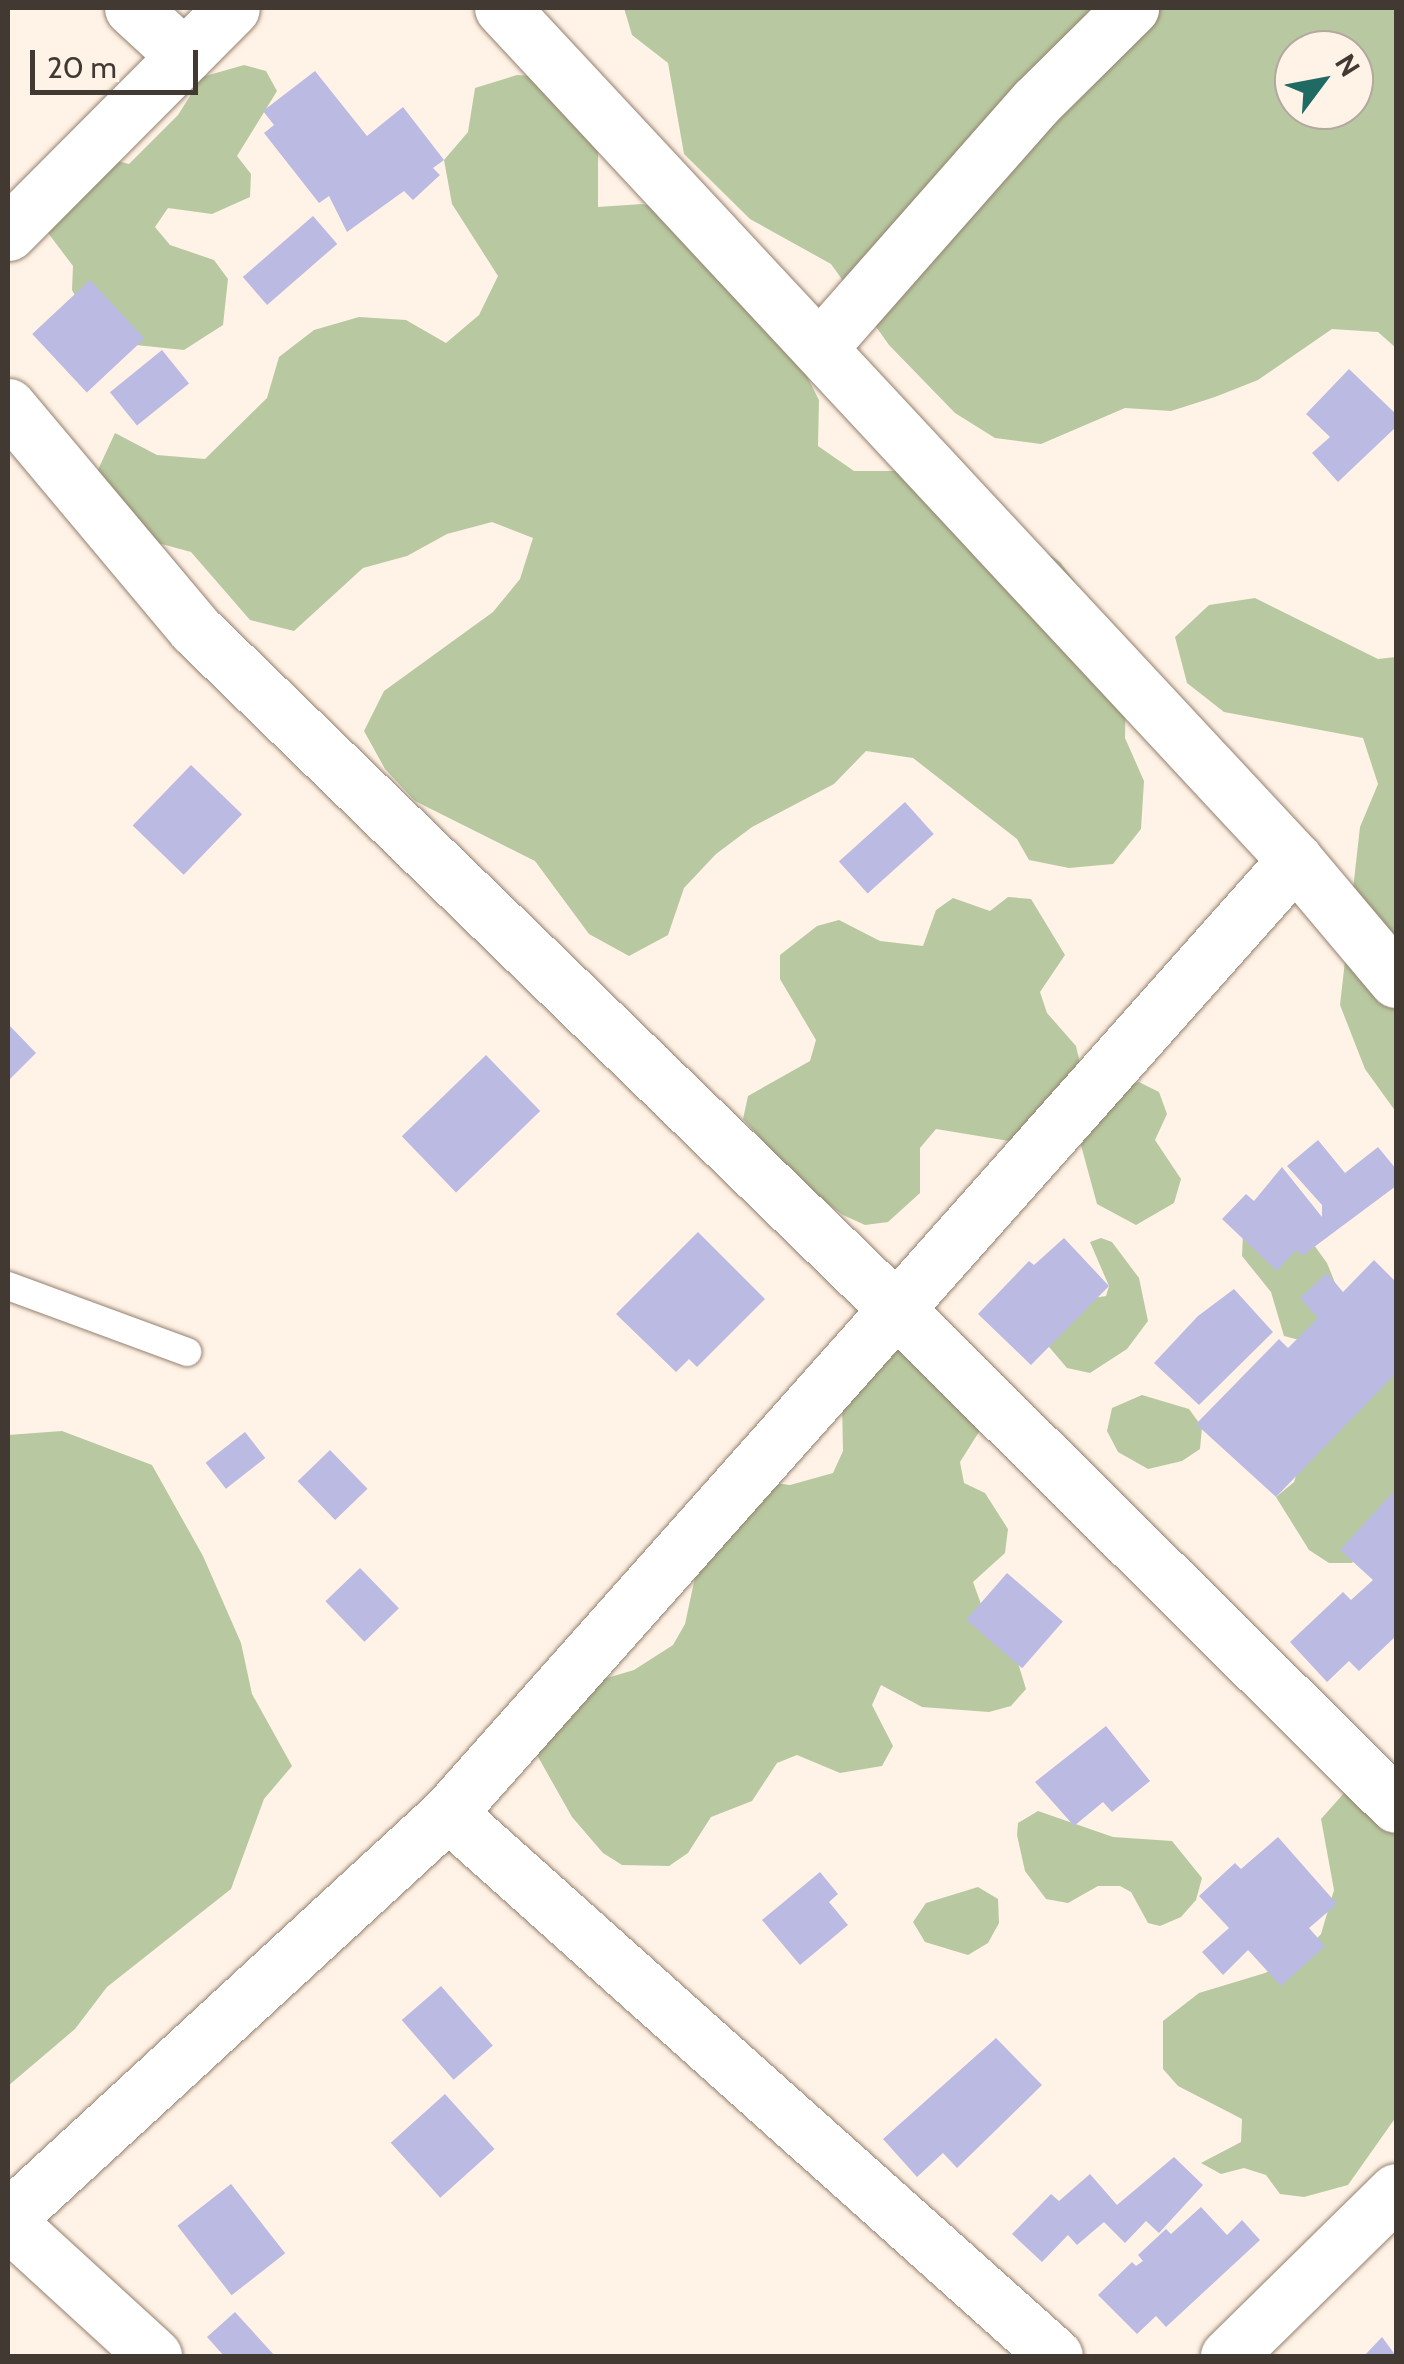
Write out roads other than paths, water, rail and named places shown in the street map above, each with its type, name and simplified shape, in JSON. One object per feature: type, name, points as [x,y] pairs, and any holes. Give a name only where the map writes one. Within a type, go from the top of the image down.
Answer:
[{"type":"street","points":[[132,8],[184,56]]},
{"type":"street","points":[[8,233],[232,8]]},
{"type":"street","points":[[502,8],[1295,860],[1396,980]]},
{"type":"street","points":[[819,348],[1036,102],[1131,8]]},
{"type":"street","points":[[8,406],[195,629],[896,1309],[1396,1805]]},
{"type":"street","points":[[154,2356],[8,2220],[448,1812],[1295,860]]},
{"type":"street","points":[[448,1812],[1055,2356]]},
{"type":"street","points":[[1228,2356],[1396,2191]]},
{"type":"lane","points":[[8,1286],[187,1352]]}]
